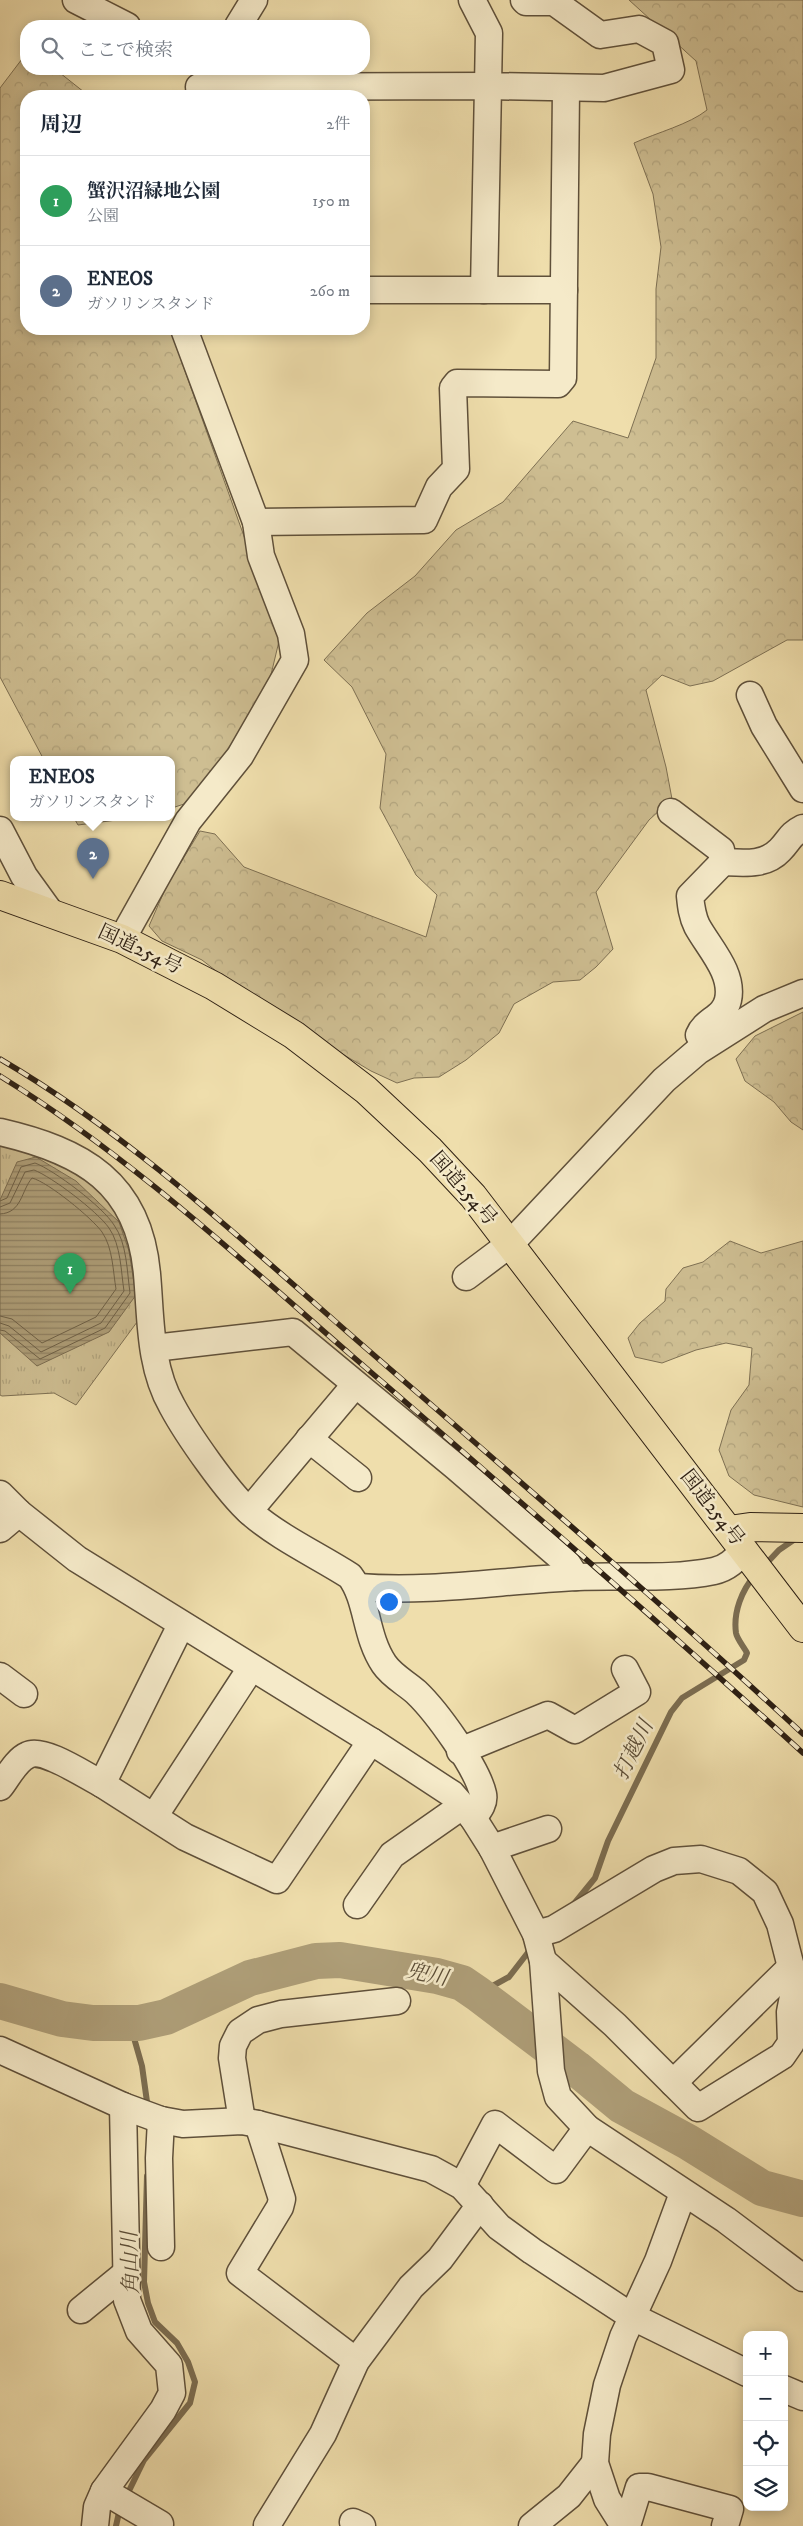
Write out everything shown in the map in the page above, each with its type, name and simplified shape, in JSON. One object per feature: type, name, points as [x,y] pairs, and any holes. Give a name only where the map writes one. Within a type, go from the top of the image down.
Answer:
[{"type":"main road","name":"国道254号","points":[[0,895],[122,939],[214,986],[294,1035],[366,1090],[436,1157],[473,1196],[803,1628]]},
{"type":"main road","points":[[747,1555],[750,1527],[803,1528]]},
{"type":"street","points":[[76,0],[115,20]]},
{"type":"street","points":[[242,20],[254,0]]},
{"type":"street","points":[[472,0],[489,33],[484,290]]},
{"type":"street","points":[[200,84],[604,88],[670,70],[665,43],[639,29],[600,35],[554,2],[526,2],[524,0]]},
{"type":"street","points":[[256,522],[424,520],[439,487],[456,469],[453,388],[457,383],[558,384],[563,378],[566,89]]},
{"type":"street","points":[[370,290],[564,290]]},
{"type":"street","points":[[122,939],[188,821],[240,756],[295,660],[291,634],[261,556],[256,522],[186,335]]},
{"type":"street","points":[[750,695],[764,726],[803,789]]},
{"type":"street","points":[[671,812],[721,850],[723,862]]},
{"type":"street","points":[[698,1051],[702,1028],[725,1009],[729,998],[728,980],[696,925],[691,909],[690,896],[723,862],[748,863],[764,861],[780,850],[791,834],[803,828]]},
{"type":"street","points":[[0,830],[24,876],[50,912]]},
{"type":"street","points":[[466,1277],[510,1244],[664,1080],[698,1051],[764,1009],[803,993]]},
{"type":"street","points":[[0,1132],[48,1144],[94,1168],[133,1213],[143,1245],[154,1361],[171,1406],[214,1469],[249,1511],[266,1525],[350,1576],[358,1587],[367,1627],[385,1665],[416,1692],[447,1729],[474,1773],[483,1794],[482,1806],[468,1812],[392,1856],[357,1904]]},
{"type":"street","points":[[154,1348],[293,1332],[355,1386],[456,1467],[567,1563],[576,1577]]},
{"type":"street","points":[[249,1511],[355,1386]]},
{"type":"street","points":[[309,1439],[358,1478]]},
{"type":"street","points":[[0,1494],[10,1521],[77,1560],[370,1740],[452,1794],[468,1812],[492,1848],[536,1934],[544,1961],[551,2070],[558,2097],[587,2128],[726,2220],[803,2278]]},
{"type":"street","points":[[358,1587],[416,1589],[576,1577],[694,1574],[715,1571],[747,1555]]},
{"type":"street","points":[[102,1784],[181,1625]]},
{"type":"street","points":[[159,1809],[251,1668]]},
{"type":"street","points":[[460,1751],[548,1715],[576,1730],[637,1692],[625,1669]]},
{"type":"street","points":[[0,1676],[24,1694]]},
{"type":"street","points":[[0,1787],[17,1763],[26,1755],[36,1753],[52,1758],[102,1784],[186,1837],[277,1880],[370,1740]]},
{"type":"street","points":[[492,1848],[548,1829]]},
{"type":"street","points":[[536,1934],[554,1929],[654,1869],[674,1861],[701,1859],[738,1871],[765,1892],[780,1924],[797,1976],[790,2012],[791,2043],[782,2056],[698,2108],[615,2026],[544,1961]]},
{"type":"street","points":[[673,2083],[797,1976]]},
{"type":"street","points":[[356,2361],[240,2273],[280,2207],[282,2198],[250,2122],[232,2058],[233,2046],[240,2032],[258,2020],[282,2014],[397,2001]]},
{"type":"street","points":[[0,2050],[123,2106],[161,2120],[183,2124],[250,2122],[431,2169],[462,2186],[499,2227],[519,2242],[631,2316],[743,2371]]},
{"type":"street","points":[[95,2526],[97,2507],[104,2491],[163,2410],[172,2393],[170,2365],[139,2331],[127,2300],[124,2274],[123,2106]]},
{"type":"street","points":[[161,2120],[159,2158],[161,2247]]},
{"type":"street","points":[[462,2186],[494,2124],[556,2170],[587,2128]]},
{"type":"street","points":[[625,2526],[607,2499],[595,2463],[597,2434],[607,2385],[631,2316],[658,2261],[684,2193]]},
{"type":"street","points":[[267,2525],[323,2434],[356,2361],[411,2288],[440,2259],[480,2205]]},
{"type":"street","points":[[81,2310],[124,2274]]},
{"type":"street","points":[[788,2391],[803,2397]]},
{"type":"street","points":[[532,2526],[569,2496],[595,2463]]},
{"type":"street","points":[[625,2526],[638,2487],[648,2487],[730,2509],[725,2526]]},
{"type":"street","points":[[104,2491],[160,2524]]},
{"type":"green space","points":[[629,0],[803,0],[803,640],[787,640],[713,681],[690,686],[662,675],[646,690],[666,767],[672,799],[649,820],[596,892],[613,949],[580,980],[553,982],[514,1004],[499,1033],[466,1060],[439,1077],[414,1078],[397,1083],[371,1071],[260,1005],[202,960],[162,941],[149,926],[167,885],[200,831],[215,834],[244,867],[426,937],[437,895],[416,875],[380,808],[386,754],[352,687],[324,660],[367,613],[415,576],[456,530],[503,502],[573,421],[628,438],[656,358],[656,289],[661,247],[653,194],[634,143],[682,124],[707,110],[696,61]]},
{"type":"green space","points":[[20,62],[20,75],[63,75],[81,90],[20,90],[20,335],[172,335],[280,637],[269,683],[233,748],[184,804],[175,807],[175,756],[42,756],[0,677],[0,88]]},
{"type":"green space","points":[[76,821],[109,821],[78,825]]},
{"type":"green space","points":[[803,1012],[803,1130],[791,1122],[774,1102],[745,1081],[736,1059],[755,1036]]},
{"type":"green space","points":[[0,1139],[81,1170],[128,1220],[140,1318],[76,1405],[54,1393],[0,1395]]},
{"type":"green space","points":[[730,1241],[761,1253],[803,1241],[803,1507],[754,1495],[729,1476],[719,1450],[731,1410],[749,1385],[752,1348],[726,1343],[696,1350],[662,1363],[635,1357],[628,1338],[640,1323],[665,1301],[666,1289],[683,1268],[703,1262]]},
{"type":"water","points":[[36,1157],[76,1181],[119,1222],[129,1251],[136,1295],[109,1332],[37,1366],[0,1333],[0,1200],[17,1162]]},
{"type":"waterway","name":"打越川","points":[[764,1566],[779,1550],[798,1537]]},
{"type":"waterway","name":"打越川","points":[[573,1905],[595,1878],[608,1841],[671,1712],[682,1698],[744,1660],[747,1653],[739,1640],[735,1625],[737,1609],[742,1594],[755,1575]]},
{"type":"waterway","name":"打越川","points":[[478,1994],[509,1977],[533,1946]]},
{"type":"waterway","name":"兜川","points":[[0,2001],[62,2019],[93,2023],[139,2023],[166,2017],[250,1978],[316,1961],[340,1960],[437,1976],[462,1983],[478,1994],[576,2068],[622,2106],[688,2142],[762,2188],[803,2199]]},
{"type":"waterway","name":"角山川","points":[[130,2024],[142,2066],[148,2109]]},
{"type":"waterway","name":"角山川","points":[[126,2497],[144,2460],[190,2403],[195,2382],[188,2362],[177,2343],[155,2322],[148,2303],[144,2282],[147,2176]]},
{"type":"waterway","name":"角山川","points":[[116,2526],[120,2508]]},
{"type":"railway","points":[[0,1059],[49,1089],[96,1122],[186,1192],[583,1537],[803,1734]]},
{"type":"railway","points":[[0,1076],[93,1139],[138,1173],[224,1244],[578,1552],[803,1753]]},
{"type":"place","name":"ENEOS","points":[[93,879]]},
{"type":"place","name":"蟹沢沼緑地公園","points":[[70,1294]]}]
